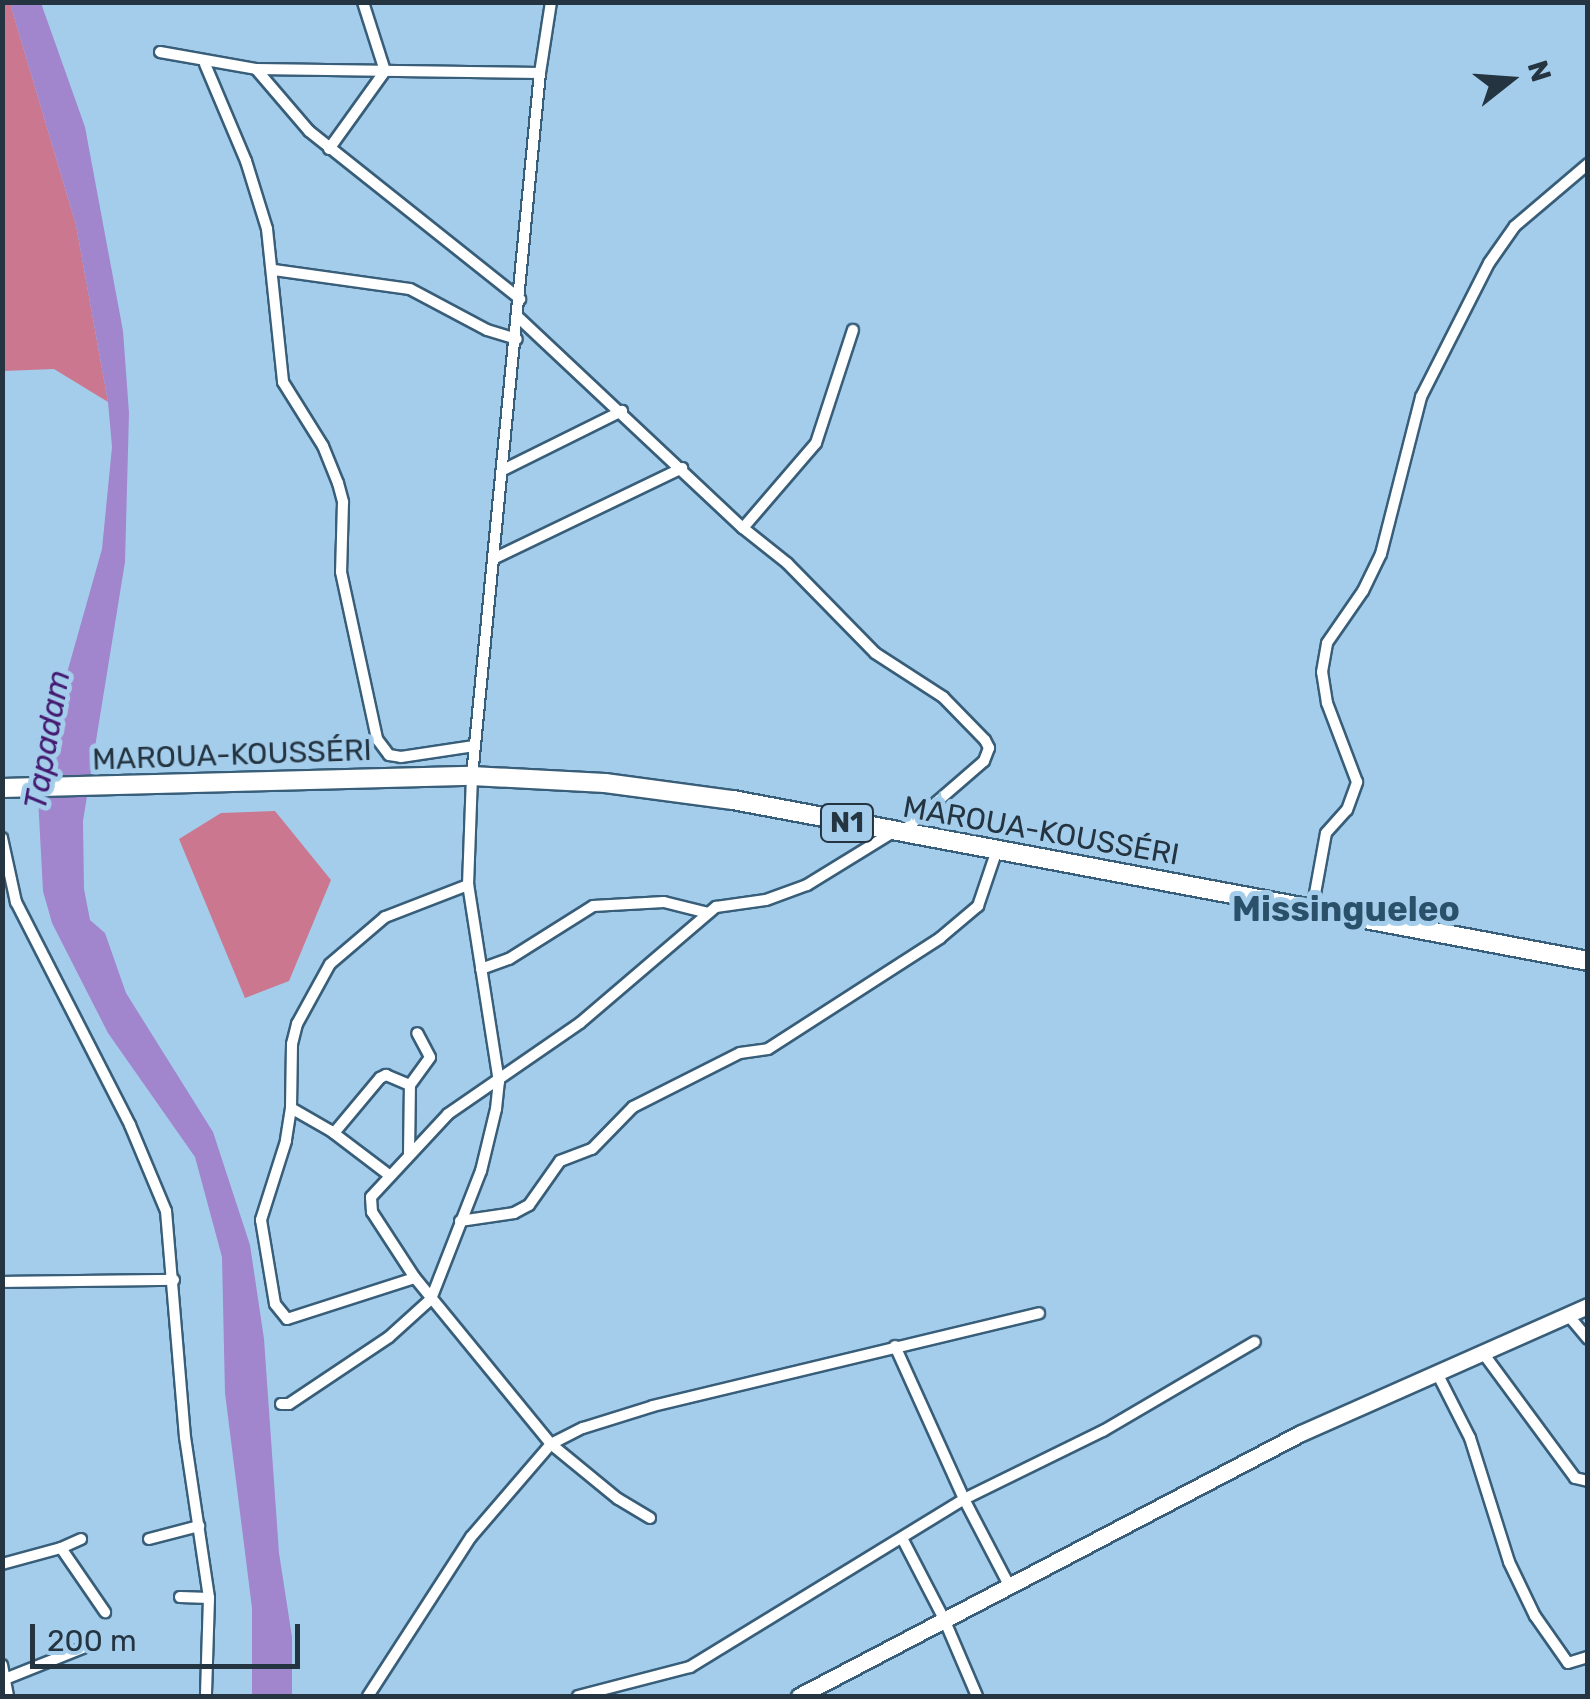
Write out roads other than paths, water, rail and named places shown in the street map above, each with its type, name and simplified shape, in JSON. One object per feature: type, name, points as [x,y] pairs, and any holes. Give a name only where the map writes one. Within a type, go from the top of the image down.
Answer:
[{"type":"highway","name":"MAROUA-KOUSSÉRI","points":[[2,788],[472,776],[605,783],[714,797],[1588,961]]},
{"type":"main road","points":[[799,1696],[1332,1418],[1588,1306]]},
{"type":"street","points":[[363,2],[386,71]]},
{"type":"street","points":[[281,1404],[290,1404],[389,1337],[431,1299],[481,1171],[499,1082],[468,885],[472,776],[540,73],[552,2]]},
{"type":"street","points":[[160,52],[205,64],[256,69],[540,73]]},
{"type":"street","points":[[205,64],[259,198],[274,270],[283,382],[323,446],[343,502],[341,572],[377,740],[389,755],[401,757],[474,746]]},
{"type":"street","points":[[256,69],[329,149],[520,299]]},
{"type":"street","points":[[329,149],[386,71]]},
{"type":"street","points":[[1312,910],[1326,834],[1346,810],[1357,782],[1327,702],[1322,672],[1326,643],[1363,591],[1381,554],[1421,397],[1489,263],[1515,226],[1588,164]]},
{"type":"street","points":[[274,270],[410,289],[487,330],[516,339]]},
{"type":"street","points":[[519,318],[743,528],[787,563],[874,653],[944,697],[989,748],[984,761],[896,833],[807,885],[766,900],[720,904],[622,990],[499,1082],[448,1114],[374,1192],[370,1205],[415,1278],[551,1444],[618,1499],[650,1518]]},
{"type":"street","points":[[743,528],[816,442],[853,330]]},
{"type":"street","points":[[503,470],[622,411]]},
{"type":"street","points":[[493,559],[682,468]]},
{"type":"street","points":[[2,838],[16,902],[157,1182],[166,1211],[185,1437],[209,1598],[206,1696]]},
{"type":"street","points":[[460,1222],[514,1214],[528,1205],[560,1161],[592,1149],[633,1106],[740,1053],[768,1048],[940,938],[978,906],[997,850]]},
{"type":"street","points":[[415,1278],[287,1319],[281,1314],[260,1220],[286,1142],[292,1044],[297,1024],[330,964],[385,918],[415,902],[468,885]]},
{"type":"street","points":[[481,969],[509,959],[592,906],[664,902],[708,913]]},
{"type":"street","points":[[409,1154],[410,1085],[430,1058],[417,1033]]},
{"type":"street","points":[[334,1133],[382,1076],[410,1085]]},
{"type":"street","points":[[291,1108],[334,1133],[390,1175]]},
{"type":"street","points":[[2,1282],[174,1280]]},
{"type":"street","points":[[368,1696],[471,1537],[551,1444],[583,1428],[652,1406],[788,1377],[895,1346],[1038,1313]]},
{"type":"street","points":[[1568,1315],[1588,1340]]},
{"type":"street","points":[[578,1696],[690,1668],[964,1499],[1103,1431],[1255,1342]]},
{"type":"street","points":[[895,1346],[964,1499],[1010,1585]]},
{"type":"street","points":[[1483,1353],[1575,1478],[1588,1481]]},
{"type":"street","points":[[1436,1373],[1470,1438],[1509,1562],[1535,1616],[1568,1663],[1588,1657]]},
{"type":"street","points":[[149,1539],[199,1526]]},
{"type":"street","points":[[902,1538],[944,1619],[976,1696]]},
{"type":"street","points":[[2,1564],[30,1560],[81,1539]]},
{"type":"street","points":[[61,1548],[105,1612]]},
{"type":"street","points":[[180,1597],[209,1598]]},
{"type":"street","points":[[5,1679],[82,1648]]},
{"type":"street","points":[[2,1665],[6,1694]]},
{"type":"district","name":"Missingueleo","points":[[1346,909]]},
{"type":"water label","name":"Tapadam","points":[[47,740]]}]
